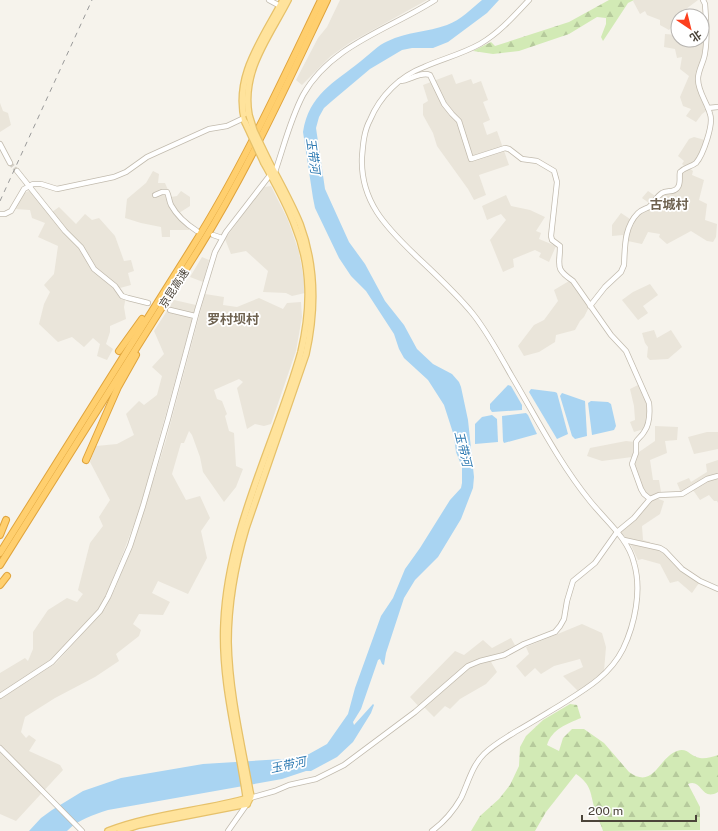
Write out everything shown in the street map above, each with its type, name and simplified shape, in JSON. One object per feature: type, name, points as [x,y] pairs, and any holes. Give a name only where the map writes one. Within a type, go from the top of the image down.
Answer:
[{"type":"highway","name":"京昆高速","points":[[0,553],[197,240],[232,179],[321,0]]},
{"type":"highway","name":"京昆高速","points":[[0,565],[202,243],[238,182],[327,0]]},
{"type":"highway","points":[[119,351],[178,269]]},
{"type":"highway","points":[[86,460],[118,387],[169,295]]},
{"type":"highway","points":[[0,535],[6,520]]},
{"type":"highway","points":[[0,585],[7,576]]},
{"type":"main road","points":[[282,7],[283,0]]},
{"type":"main road","points":[[248,797],[238,737],[229,700],[224,642],[225,607],[230,573],[237,542],[298,364],[304,342],[309,306],[307,272],[300,240],[292,218],[246,118],[247,91],[251,72],[259,54],[282,7],[288,0]]},
{"type":"main road","points":[[108,831],[138,821],[221,806],[248,797]]},
{"type":"main road","points":[[120,831],[248,797]]},
{"type":"street","points":[[269,0],[282,7]]},
{"type":"street","points":[[0,696],[52,662],[100,611],[108,597],[130,546],[144,506],[195,316],[215,252],[222,238],[272,174],[298,105],[308,88],[323,69],[341,54],[363,39],[435,0]]},
{"type":"street","points":[[432,831],[446,819],[453,810],[462,796],[477,762],[487,751],[591,686],[605,674],[618,657],[626,640],[632,622],[637,590],[637,576],[634,563],[624,540],[589,500],[568,471],[498,352],[475,317],[458,297],[389,229],[378,214],[364,185],[362,153],[365,133],[371,117],[384,96],[400,81],[418,69],[464,52],[487,39],[504,25],[529,0]]},
{"type":"street","points":[[590,306],[605,287],[622,270],[624,265],[626,234],[636,216],[650,206],[660,194],[667,191],[674,191],[678,188],[680,185],[680,172],[686,167],[695,163],[701,154],[711,120],[698,81],[705,54],[707,30],[705,4],[703,0]]},
{"type":"street","points":[[400,81],[406,81],[426,73],[430,75],[444,104],[459,120],[471,159],[505,148],[512,150],[522,159],[537,161],[554,172],[558,182],[551,236],[552,240],[560,246],[559,263],[561,271],[565,277],[573,281],[611,335],[626,351],[649,403],[650,412],[648,424],[636,442],[636,453],[632,464],[641,489],[650,499]]},
{"type":"street","points":[[708,108],[718,107]]},
{"type":"street","points":[[0,214],[5,214],[11,211],[24,189],[29,186],[36,184],[58,189],[101,180],[121,174],[158,152],[209,129],[227,126],[246,118]]},
{"type":"street","points":[[1,147],[10,163]]},
{"type":"street","points":[[17,171],[65,231],[81,247],[94,269],[115,286],[122,296],[148,303]]},
{"type":"street","points":[[155,195],[162,192],[167,192],[172,206],[179,216],[197,231]]},
{"type":"street","points":[[213,235],[222,238]]},
{"type":"street","points":[[170,310],[195,316]]},
{"type":"street","points":[[228,831],[248,797],[316,779],[344,765],[415,712],[468,666],[480,661],[504,655],[524,644],[555,632],[564,619],[567,601],[573,581],[594,563],[617,532],[634,518],[650,499],[659,495],[682,494],[707,480],[718,476]]},
{"type":"street","points":[[624,540],[660,548],[666,551],[682,569],[700,581],[718,589]]},
{"type":"street","points":[[0,748],[82,831]]},
{"type":"shaded area","points":[[340,0],[427,0],[351,42],[331,56],[302,85],[296,80],[318,38],[327,27]]},
{"type":"shaded area","points":[[698,0],[687,8],[670,8],[669,30],[660,25],[660,20],[647,15],[645,11],[640,14],[633,1]]},
{"type":"shaded area","points":[[665,34],[670,34],[670,48],[704,48],[697,81],[706,111],[696,122],[686,116],[691,109],[683,106],[680,97],[689,76],[680,69],[682,57],[677,58],[675,49],[664,47]]},
{"type":"shaded area","points":[[452,74],[456,84],[471,79],[473,84],[481,81],[488,100],[483,102],[490,120],[483,123],[487,135],[497,131],[509,165],[479,175],[486,195],[474,200],[468,189],[437,146],[433,133],[423,115],[423,104],[428,101],[423,85]]},
{"type":"shaded area","points":[[0,103],[3,111],[8,113],[11,125],[0,132]]},
{"type":"shaded area","points":[[694,137],[705,140],[701,153],[694,163],[685,167],[682,164],[684,161],[678,156],[689,139]]},
{"type":"shaded area","points":[[689,168],[693,171],[692,175],[704,180],[699,200],[707,204],[705,220],[717,224],[716,237],[713,242],[707,241],[691,231],[667,244],[659,237],[660,234],[648,232],[642,244],[623,240],[623,235],[612,236],[612,225],[621,213],[630,219],[642,207],[648,205],[649,203],[642,198],[648,191],[658,198],[661,194],[679,189],[682,172]]},
{"type":"shaded area","points":[[153,171],[159,174],[158,183],[165,183],[171,197],[177,196],[181,191],[190,197],[190,206],[179,213],[189,223],[189,230],[170,230],[170,237],[162,237],[161,227],[125,218],[127,199],[146,183]]},
{"type":"shaded area","points":[[271,186],[288,220],[299,252],[305,293],[292,296],[286,293],[263,292],[268,271],[246,251],[231,254],[225,239],[264,187]]},
{"type":"shaded area","points":[[32,189],[52,212],[59,207],[76,224],[85,214],[92,220],[99,218],[115,236],[124,261],[131,260],[134,271],[128,273],[131,285],[120,288],[126,296],[124,307],[126,319],[110,326],[110,332],[106,344],[113,349],[107,360],[97,356],[100,344],[93,338],[84,347],[72,337],[58,342],[39,324],[44,304],[50,292],[44,285],[54,274],[58,246],[38,237],[45,223],[32,218],[30,210],[15,209],[23,194]]},
{"type":"shaded area","points":[[506,195],[511,206],[530,210],[545,217],[536,231],[541,233],[539,239],[556,246],[549,262],[539,257],[541,253],[535,250],[513,259],[514,267],[503,272],[490,240],[506,220],[501,214],[487,220],[482,206]]},
{"type":"shaded area","points":[[202,257],[209,260],[203,282],[190,277]]},
{"type":"shaded area","points":[[569,281],[573,284],[589,307],[584,317],[575,330],[556,335],[555,342],[539,352],[524,356],[518,346],[534,325],[544,320],[558,301],[554,290]]},
{"type":"shaded area","points":[[650,284],[658,295],[643,306],[648,313],[638,320],[622,300],[633,292]]},
{"type":"shaded area","points":[[205,294],[224,297],[223,305],[237,307],[259,298],[283,309],[287,303],[301,302],[302,317],[296,351],[271,424],[264,426],[255,424],[247,429],[237,388],[243,382],[239,379],[214,390],[217,399],[222,401],[227,414],[225,416],[229,431],[234,433],[236,466],[243,469],[236,487],[224,502],[203,472],[200,457],[192,435],[189,431],[184,443],[181,443],[172,474],[186,500],[200,496],[210,518],[201,531],[207,558],[188,594],[158,581],[152,593],[170,602],[163,615],[139,614],[133,624],[141,630],[139,636],[116,654],[119,661],[95,677],[55,698],[25,717],[21,732],[26,738],[29,735],[36,740],[29,751],[60,765],[63,770],[16,821],[0,814],[0,699],[56,663],[105,609],[115,589],[135,539],[166,440]]},
{"type":"shaded area","points":[[174,300],[196,305],[139,511],[104,600],[96,613],[50,660],[0,693],[0,673],[25,658],[28,661],[33,649],[33,632],[48,610],[67,598],[77,602],[83,594],[78,590],[90,543],[103,526],[99,517],[110,500],[90,462],[96,446],[117,444],[134,435],[126,414],[139,401],[144,405],[157,395],[162,376],[152,367],[164,354],[154,331]]},
{"type":"shaded area","points":[[654,330],[657,338],[671,330],[682,347],[668,359],[650,360],[647,357],[648,347],[642,333]]},
{"type":"shaded area","points":[[640,384],[649,407],[644,429],[634,432],[630,422],[635,420],[634,406],[630,389]]},
{"type":"shaded area","points":[[655,426],[678,427],[677,440],[665,441],[667,453],[650,460],[653,480],[659,480],[661,492],[650,497],[643,492],[633,463],[639,452],[655,441]]},
{"type":"shaded area","points":[[707,432],[718,432],[718,449],[694,454],[688,437]]},
{"type":"shaded area","points":[[626,441],[635,442],[635,451],[632,457],[602,461],[587,456],[590,448]]},
{"type":"shaded area","points":[[718,460],[718,503],[709,495],[700,500],[693,490],[682,495],[677,483],[689,478],[691,482],[707,472],[706,464]]},
{"type":"shaded area","points":[[656,498],[664,501],[660,514],[642,526],[643,540],[650,542],[650,545],[660,546],[685,569],[701,580],[692,593],[678,581],[670,583],[660,564],[642,559],[638,560],[630,543],[620,531],[650,500]]},
{"type":"shaded area","points":[[582,624],[602,633],[606,647],[604,671],[578,691],[563,676],[583,667],[580,659],[554,666],[541,674],[535,668],[525,677],[516,666],[529,654],[526,647]]},
{"type":"shaded area","points":[[511,638],[516,647],[513,653],[491,662],[497,672],[486,684],[460,699],[450,709],[445,706],[434,717],[424,707],[421,709],[410,697],[455,651],[464,655],[483,640],[492,648]]},
{"type":"green space","points":[[609,0],[634,0],[628,3],[603,41],[601,37],[606,24],[606,18],[597,17],[569,34],[519,51],[493,54],[473,51],[491,42],[495,46],[569,22]]},
{"type":"green space","points":[[570,704],[577,705],[581,718],[570,722],[556,731],[549,739],[547,745],[559,751],[563,738],[572,729],[584,729],[604,743],[629,772],[637,777],[650,775],[665,760],[677,751],[684,750],[694,756],[702,758],[709,758],[718,755],[718,792],[708,794],[696,784],[688,784],[700,807],[700,830],[603,831],[596,813],[590,790],[585,782],[576,774],[546,812],[535,831],[471,831],[480,816],[499,799],[510,785],[519,766],[520,747],[526,736],[543,720]]},
{"type":"water","name":"玉带河","points":[[482,0],[499,0],[487,13],[448,42],[433,48],[412,48],[402,50],[370,69],[324,108],[319,117],[316,128],[325,189],[349,242],[365,264],[385,301],[404,325],[417,349],[433,364],[452,374],[459,382],[468,420],[474,477],[473,488],[461,519],[438,557],[415,580],[404,598],[386,653],[384,665],[380,659],[378,660],[361,709],[353,722],[354,725],[373,704],[371,713],[353,742],[337,757],[311,771],[306,771],[282,779],[108,810],[81,820],[67,831],[29,831],[41,818],[83,791],[121,778],[203,764],[299,758],[327,744],[348,714],[355,688],[381,616],[393,598],[405,569],[450,500],[461,488],[462,467],[456,452],[454,436],[444,405],[428,380],[404,358],[394,334],[366,291],[351,276],[339,258],[315,208],[303,132],[306,119],[311,108],[324,90],[377,47],[395,38],[452,23],[466,14]]},
{"type":"water","points":[[508,385],[511,386],[522,405],[522,410],[492,412],[490,409],[490,404]]},
{"type":"water","points":[[531,389],[557,393],[568,434],[557,439],[529,392]]},
{"type":"water","points":[[562,393],[585,401],[587,436],[575,439],[572,436],[560,396]]},
{"type":"water","points":[[591,401],[608,402],[611,404],[616,426],[614,430],[592,435],[588,403]]},
{"type":"water","points":[[526,413],[537,434],[504,443],[502,416]]},
{"type":"water","points":[[492,415],[497,419],[498,442],[475,444],[475,424],[482,417]]},
{"type":"tunnel","points":[[10,163],[17,171]]},
{"type":"railway","points":[[0,201],[92,0]]},
{"type":"district","name":"古城村","points":[[669,204]]},
{"type":"district","name":"罗村坝村","points":[[233,319]]}]
